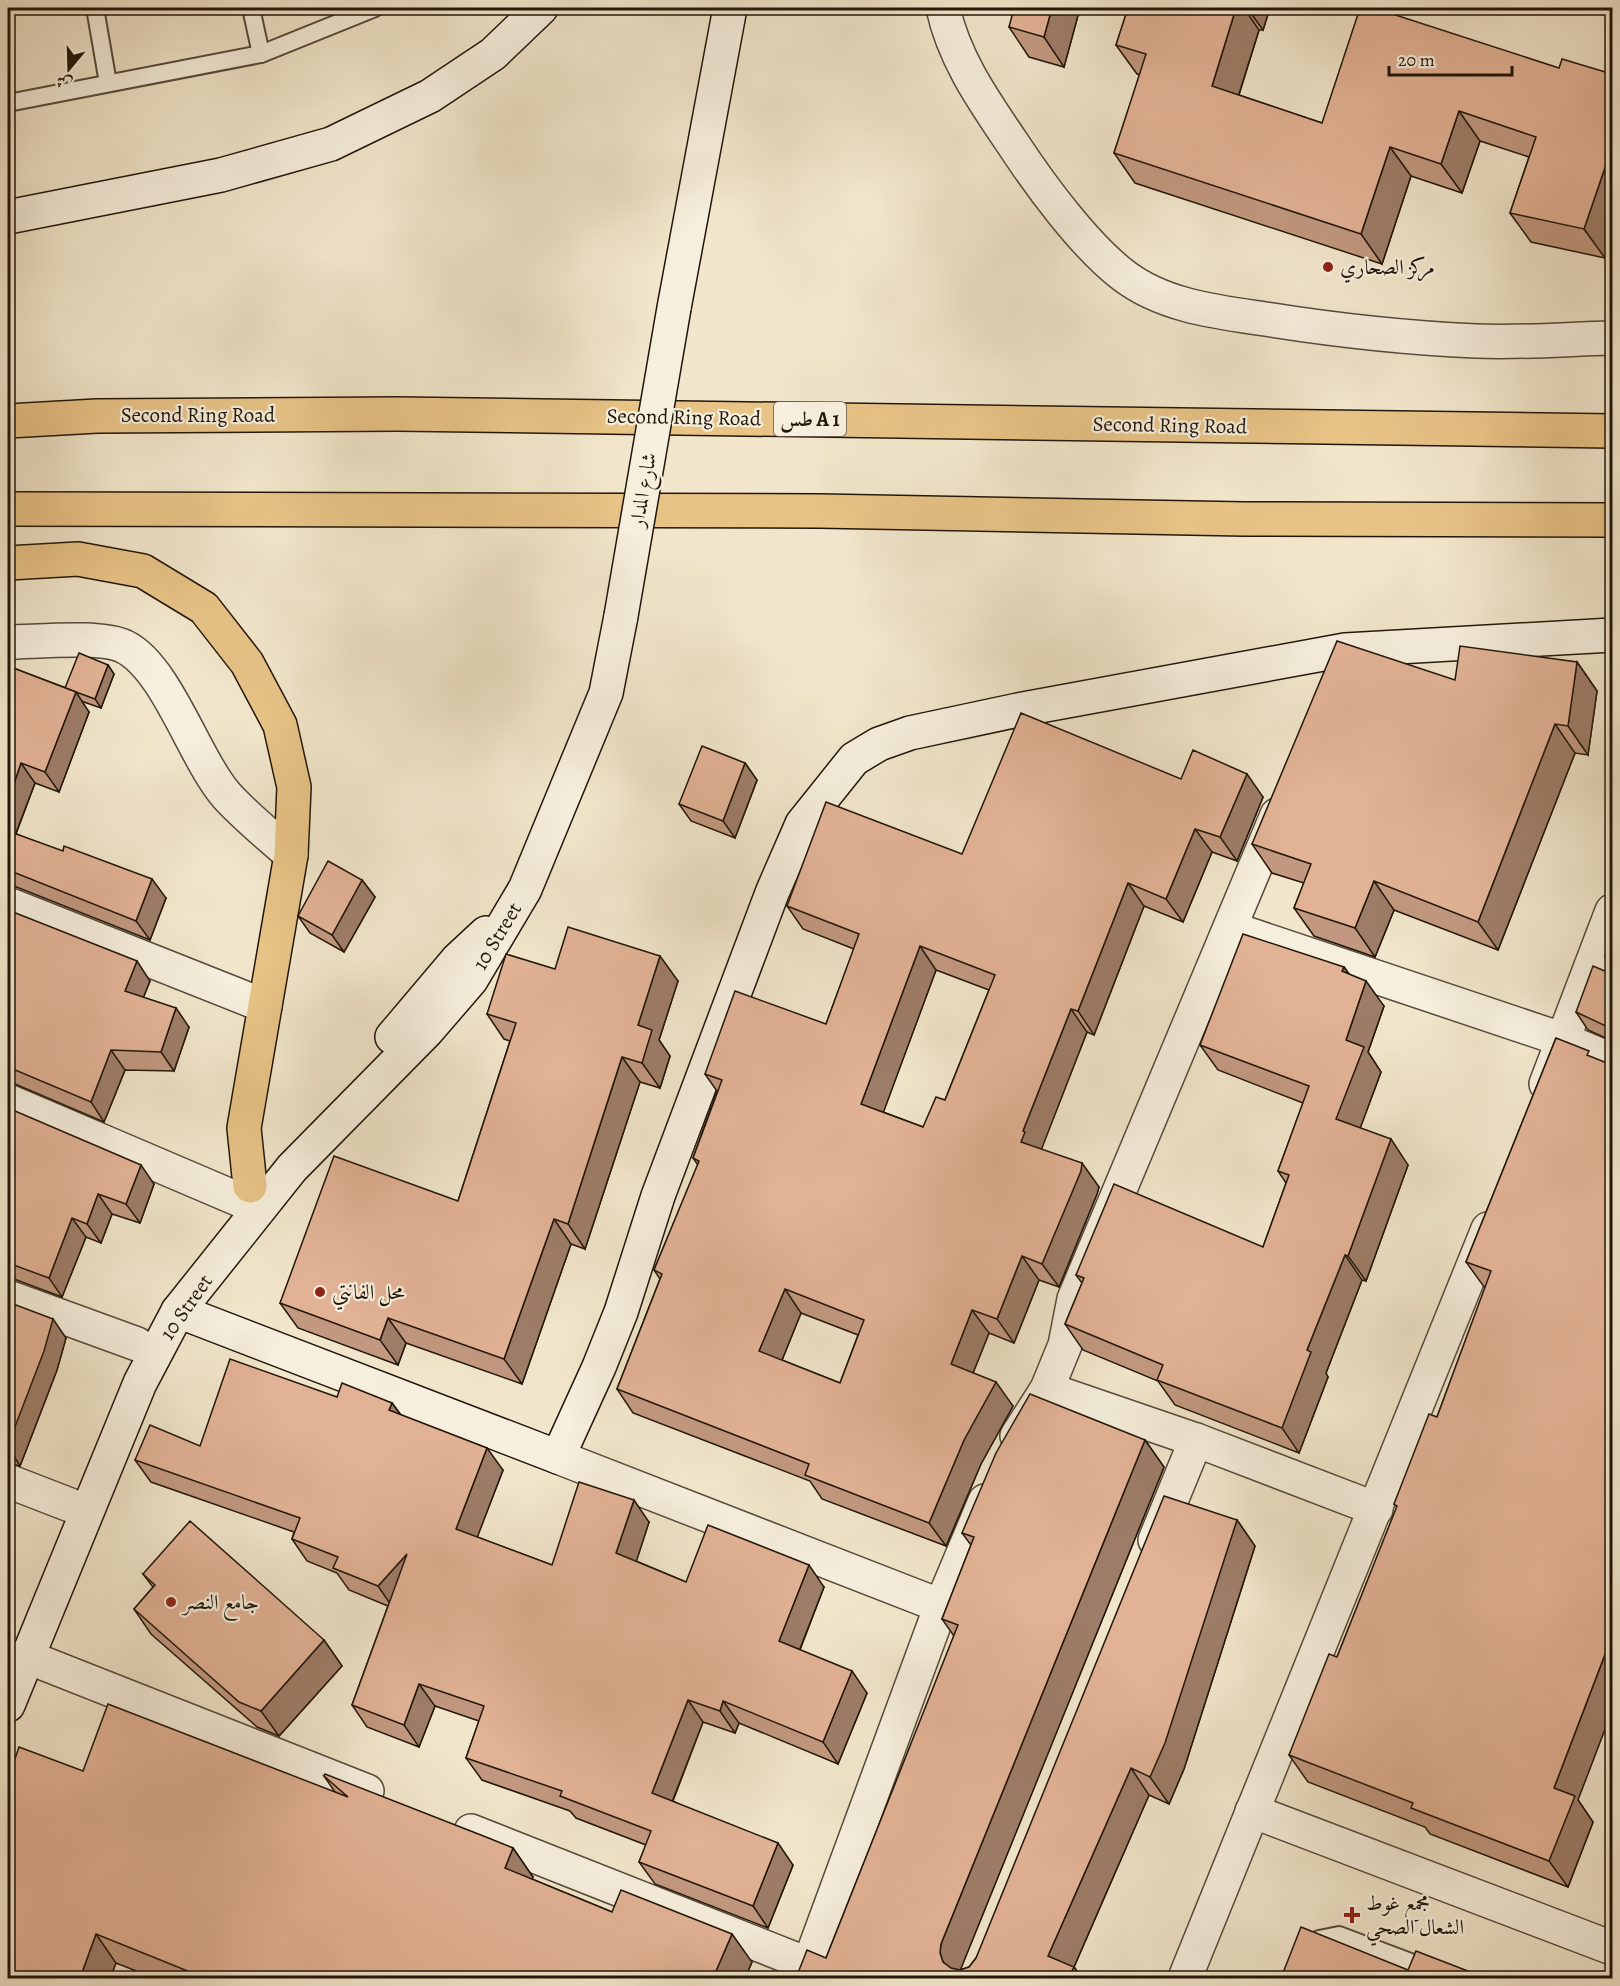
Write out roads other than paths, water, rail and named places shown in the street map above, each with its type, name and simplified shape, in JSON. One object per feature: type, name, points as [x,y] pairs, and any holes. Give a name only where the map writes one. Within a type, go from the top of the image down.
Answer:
[{"type":"highway","name":"Second Ring Road","points":[[8,421],[97,416],[397,414],[1612,431]]},
{"type":"highway","points":[[8,509],[820,510],[1244,519],[1612,520]]},
{"type":"highway","points":[[8,563],[78,559],[143,571],[204,608],[247,663],[279,725],[294,787],[291,855],[244,1128],[245,1193]]},
{"type":"street","points":[[8,218],[221,175],[331,144],[430,96],[493,54],[541,8]]},
{"type":"street","name":"شارع المدار","points":[[525,889],[606,693],[730,8]]},
{"type":"street","points":[[943,8],[958,54],[979,93],[1026,164],[1084,236],[1124,275],[1155,293],[1201,309],[1322,328],[1477,341],[1612,338]]},
{"type":"street","points":[[558,1457],[621,1312],[658,1196],[772,893],[802,824],[854,759],[879,744],[910,733],[1018,710],[1345,650],[1612,635]]},
{"type":"street","points":[[8,642],[104,642],[125,647],[145,663],[173,704],[208,770],[228,796],[291,855]]},
{"type":"street","points":[[1331,683],[1345,650]]},
{"type":"street","points":[[445,1821],[807,1972],[941,1606],[1001,1467],[1027,1418],[1047,1389],[1065,1345],[1074,1299],[1291,782]]},
{"type":"street","name":"10 Street","points":[[8,1705],[16,1658],[70,1505],[137,1344],[163,1303],[245,1193],[334,1102],[458,959],[492,928],[525,889]]},
{"type":"street","name":"10 Street","points":[[16,1658],[140,1383],[178,1311],[292,1168],[427,1031],[471,980],[525,889]]},
{"type":"street","points":[[8,904],[265,1006]]},
{"type":"street","points":[[1533,1116],[1612,911]]},
{"type":"street","points":[[1230,928],[1564,1040],[1612,1060]]},
{"type":"street","points":[[8,1101],[245,1193]]},
{"type":"street","points":[[1185,1978],[1498,1203]]},
{"type":"street","points":[[8,1297],[137,1344]]},
{"type":"street","points":[[178,1311],[941,1606]]},
{"type":"street","points":[[1047,1389],[1196,1440],[1376,1509]]},
{"type":"street","points":[[1142,1572],[1196,1440]]},
{"type":"street","points":[[8,1481],[70,1505]]},
{"type":"street","points":[[16,1658],[390,1800]]},
{"type":"street","points":[[1252,1811],[1612,1948]]},
{"type":"lane","points":[[95,8],[108,83]]},
{"type":"lane","points":[[251,8],[261,54]]},
{"type":"lane","points":[[8,103],[261,54],[375,8]]},
{"type":"lane","points":[[1301,1978],[1319,1939],[1339,1935],[1453,1978]]},
{"type":"place","name":"مركز الصحاري","points":[[1328,267]]},
{"type":"place","name":"محل الفانتي","points":[[320,1292]]},
{"type":"place","name":"جامع النصر","points":[[171,1602]]},
{"type":"place","name":"مجمع غوط الشعال الصحي","points":[[1352,1915]]}]
